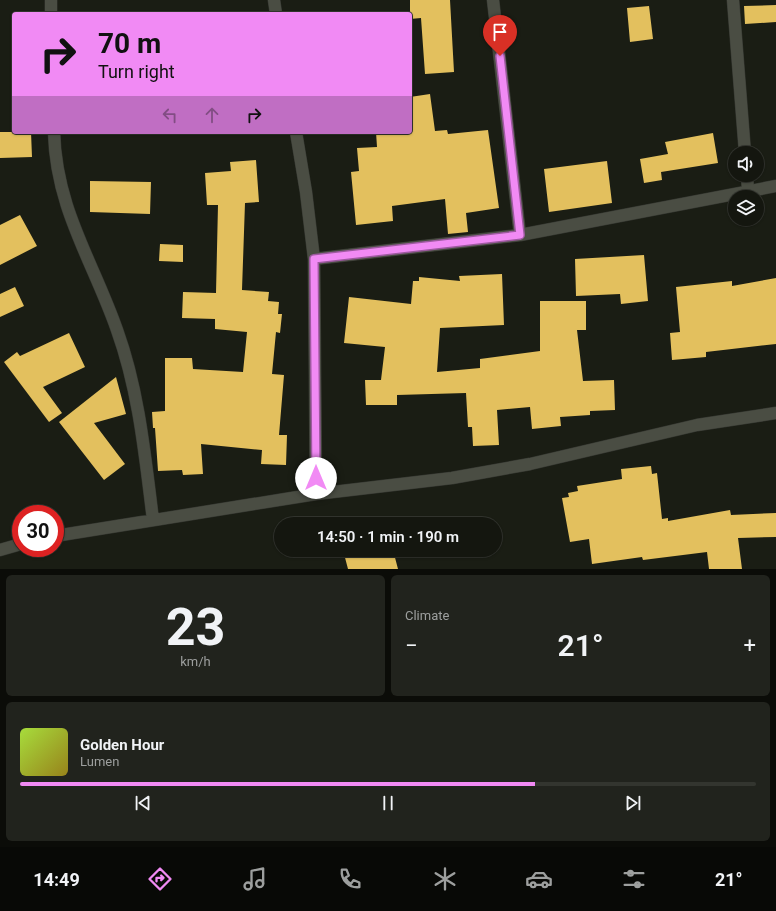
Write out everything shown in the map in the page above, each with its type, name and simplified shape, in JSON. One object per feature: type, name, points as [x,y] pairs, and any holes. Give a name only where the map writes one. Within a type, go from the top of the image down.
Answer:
[{"type":"street","points":[[51,0],[51,12]]},
{"type":"street","points":[[274,0],[276,12]]},
{"type":"street","points":[[493,0],[520,235]]},
{"type":"street","points":[[733,0],[744,146]]},
{"type":"street","points":[[54,134],[58,174],[67,207],[78,238],[117,329],[128,364],[137,403],[153,520]]},
{"type":"street","points":[[296,134],[306,192],[314,259],[316,494]]},
{"type":"street","points":[[754,190],[776,186]]},
{"type":"street","points":[[314,259],[520,235],[728,195]]},
{"type":"street","points":[[64,535],[316,494],[413,483],[522,466],[697,425],[776,413]]},
{"type":"street","points":[[0,550],[12,547]]},
{"type":"building","points":[[410,0],[450,0],[454,72],[425,74],[421,18],[412,19],[412,12],[410,12]]},
{"type":"building","points":[[776,5],[776,22],[745,24],[744,6]]},
{"type":"building","points":[[649,6],[653,39],[630,42],[627,8]]},
{"type":"building","points":[[430,94],[435,131],[447,130],[448,134],[488,130],[499,208],[466,213],[468,232],[448,234],[445,199],[392,206],[393,221],[356,225],[351,172],[359,171],[357,148],[377,147],[376,134],[412,134],[412,97]]},
{"type":"building","points":[[0,132],[12,132],[12,134],[31,134],[32,157],[0,158]]},
{"type":"building","points":[[713,133],[718,163],[661,172],[662,180],[644,183],[640,159],[668,154],[665,142]]},
{"type":"building","points":[[256,160],[259,202],[245,203],[242,290],[269,292],[268,301],[279,302],[278,314],[282,314],[280,333],[276,332],[272,374],[284,375],[279,435],[287,435],[286,465],[261,464],[262,450],[201,444],[203,474],[183,475],[182,470],[158,471],[155,428],[153,428],[152,412],[165,411],[165,358],[192,358],[193,369],[243,372],[247,332],[215,329],[215,319],[182,318],[183,292],[216,293],[218,205],[207,205],[205,173],[231,171],[230,162]]},
{"type":"building","points":[[607,161],[612,203],[549,212],[544,169]]},
{"type":"building","points":[[90,181],[151,182],[150,214],[90,212]]},
{"type":"building","points":[[20,215],[37,246],[0,265],[0,225]]},
{"type":"building","points":[[160,244],[183,245],[183,262],[159,261]]},
{"type":"building","points":[[644,255],[648,301],[621,304],[620,294],[576,296],[575,259]]},
{"type":"building","points":[[502,274],[504,325],[440,328],[437,372],[480,368],[480,359],[540,351],[540,301],[586,301],[586,330],[577,330],[583,381],[614,380],[615,410],[590,411],[590,415],[560,417],[561,426],[532,429],[530,407],[497,410],[499,445],[473,446],[472,427],[468,427],[466,393],[397,395],[397,405],[366,405],[365,380],[381,380],[385,347],[344,343],[349,297],[411,304],[413,281],[419,281],[419,277],[460,281],[459,276]]},
{"type":"building","points":[[776,278],[776,344],[706,352],[706,357],[672,360],[670,333],[680,332],[676,287],[732,281],[732,286]]},
{"type":"building","points":[[15,287],[24,306],[0,317],[0,294]]},
{"type":"building","points":[[69,333],[85,367],[43,387],[62,413],[49,422],[4,362],[17,352],[20,356]]},
{"type":"building","points":[[116,377],[126,414],[94,423],[125,464],[104,480],[59,422]]},
{"type":"building","points":[[651,466],[652,474],[657,473],[662,519],[668,518],[668,521],[730,510],[731,515],[776,513],[776,537],[738,538],[742,569],[709,569],[707,552],[643,560],[642,557],[592,564],[589,539],[570,542],[562,498],[569,497],[568,493],[578,491],[577,486],[622,479],[621,469]]},
{"type":"building","points":[[345,557],[395,557],[398,569],[348,569]]},
{"type":"route","points":[[316,478],[314,259],[520,235],[500,56]]}]
